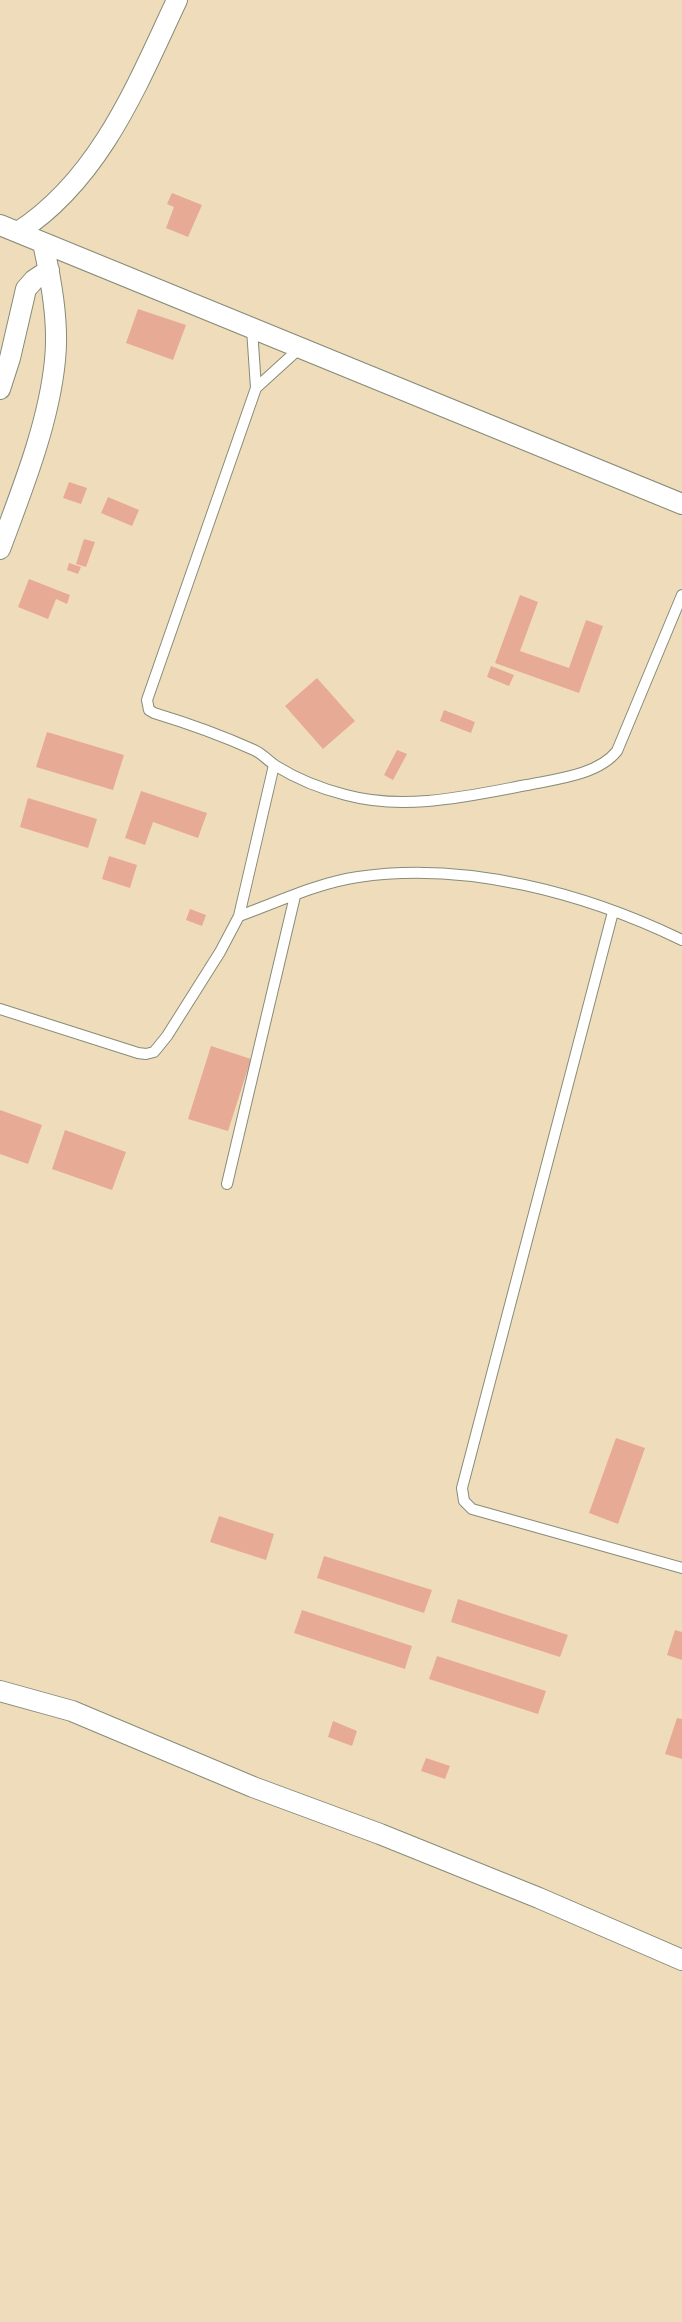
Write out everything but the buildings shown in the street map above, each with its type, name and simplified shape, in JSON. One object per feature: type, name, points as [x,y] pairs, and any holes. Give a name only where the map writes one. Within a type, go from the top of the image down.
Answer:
[{"type":"street","points":[[9,228],[36,220],[69,190],[105,141],[128,104],[176,0]]},
{"type":"street","points":[[9,228],[682,504]]},
{"type":"street","points":[[0,549],[37,440],[53,380],[56,336],[49,270],[43,243]]},
{"type":"street","points":[[0,389],[10,358],[26,289],[34,280],[49,270]]},
{"type":"street","points":[[0,1691],[72,1711],[253,1787],[380,1834],[530,1895],[682,1960]]},
{"type":"lane","points":[[252,329],[256,388],[147,700],[149,710],[255,751],[274,765],[313,784],[346,795],[376,801],[415,801],[488,792],[557,779],[600,765],[610,760],[617,751],[682,595]]},
{"type":"lane","points":[[256,388],[300,348]]},
{"type":"lane","points":[[0,1009],[138,1053],[154,1052],[190,1001],[239,916],[274,765]]},
{"type":"lane","points":[[239,916],[295,896],[358,877],[419,873],[496,880],[541,888],[584,900],[682,940]]},
{"type":"lane","points":[[227,1184],[295,896]]},
{"type":"lane","points":[[614,912],[462,1488],[464,1501],[472,1509],[682,1568]]}]
